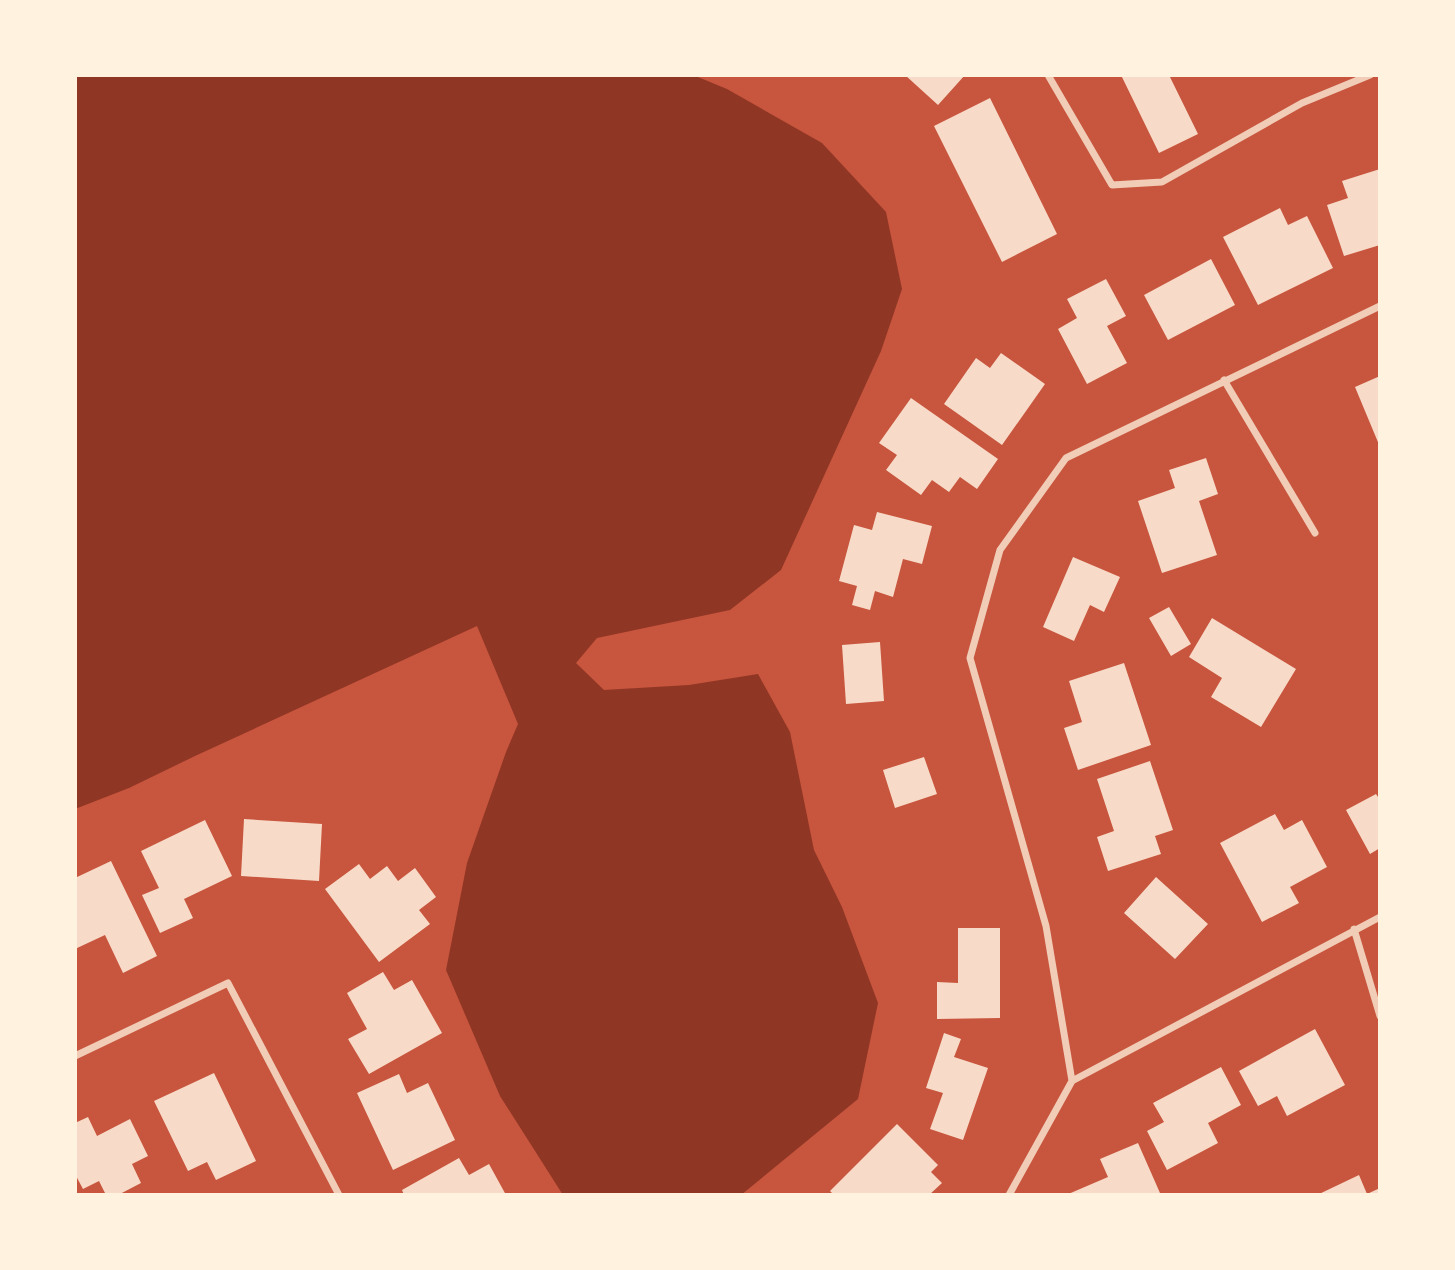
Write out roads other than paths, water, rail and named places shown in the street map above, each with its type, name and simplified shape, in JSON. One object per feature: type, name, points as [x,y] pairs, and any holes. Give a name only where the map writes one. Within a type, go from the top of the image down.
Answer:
[{"type":"street","points":[[1048,75],[1112,185],[1162,182],[1301,103],[1370,75]]},
{"type":"street","points":[[1072,1081],[1046,926],[970,658],[1000,550],[1066,457],[1380,306]]},
{"type":"street","points":[[1224,380],[1315,533]]},
{"type":"street","points":[[1009,1195],[1072,1081],[1380,916]]},
{"type":"street","points":[[1354,929],[1380,1016]]},
{"type":"street","points":[[75,1056],[228,983],[339,1195]]}]
